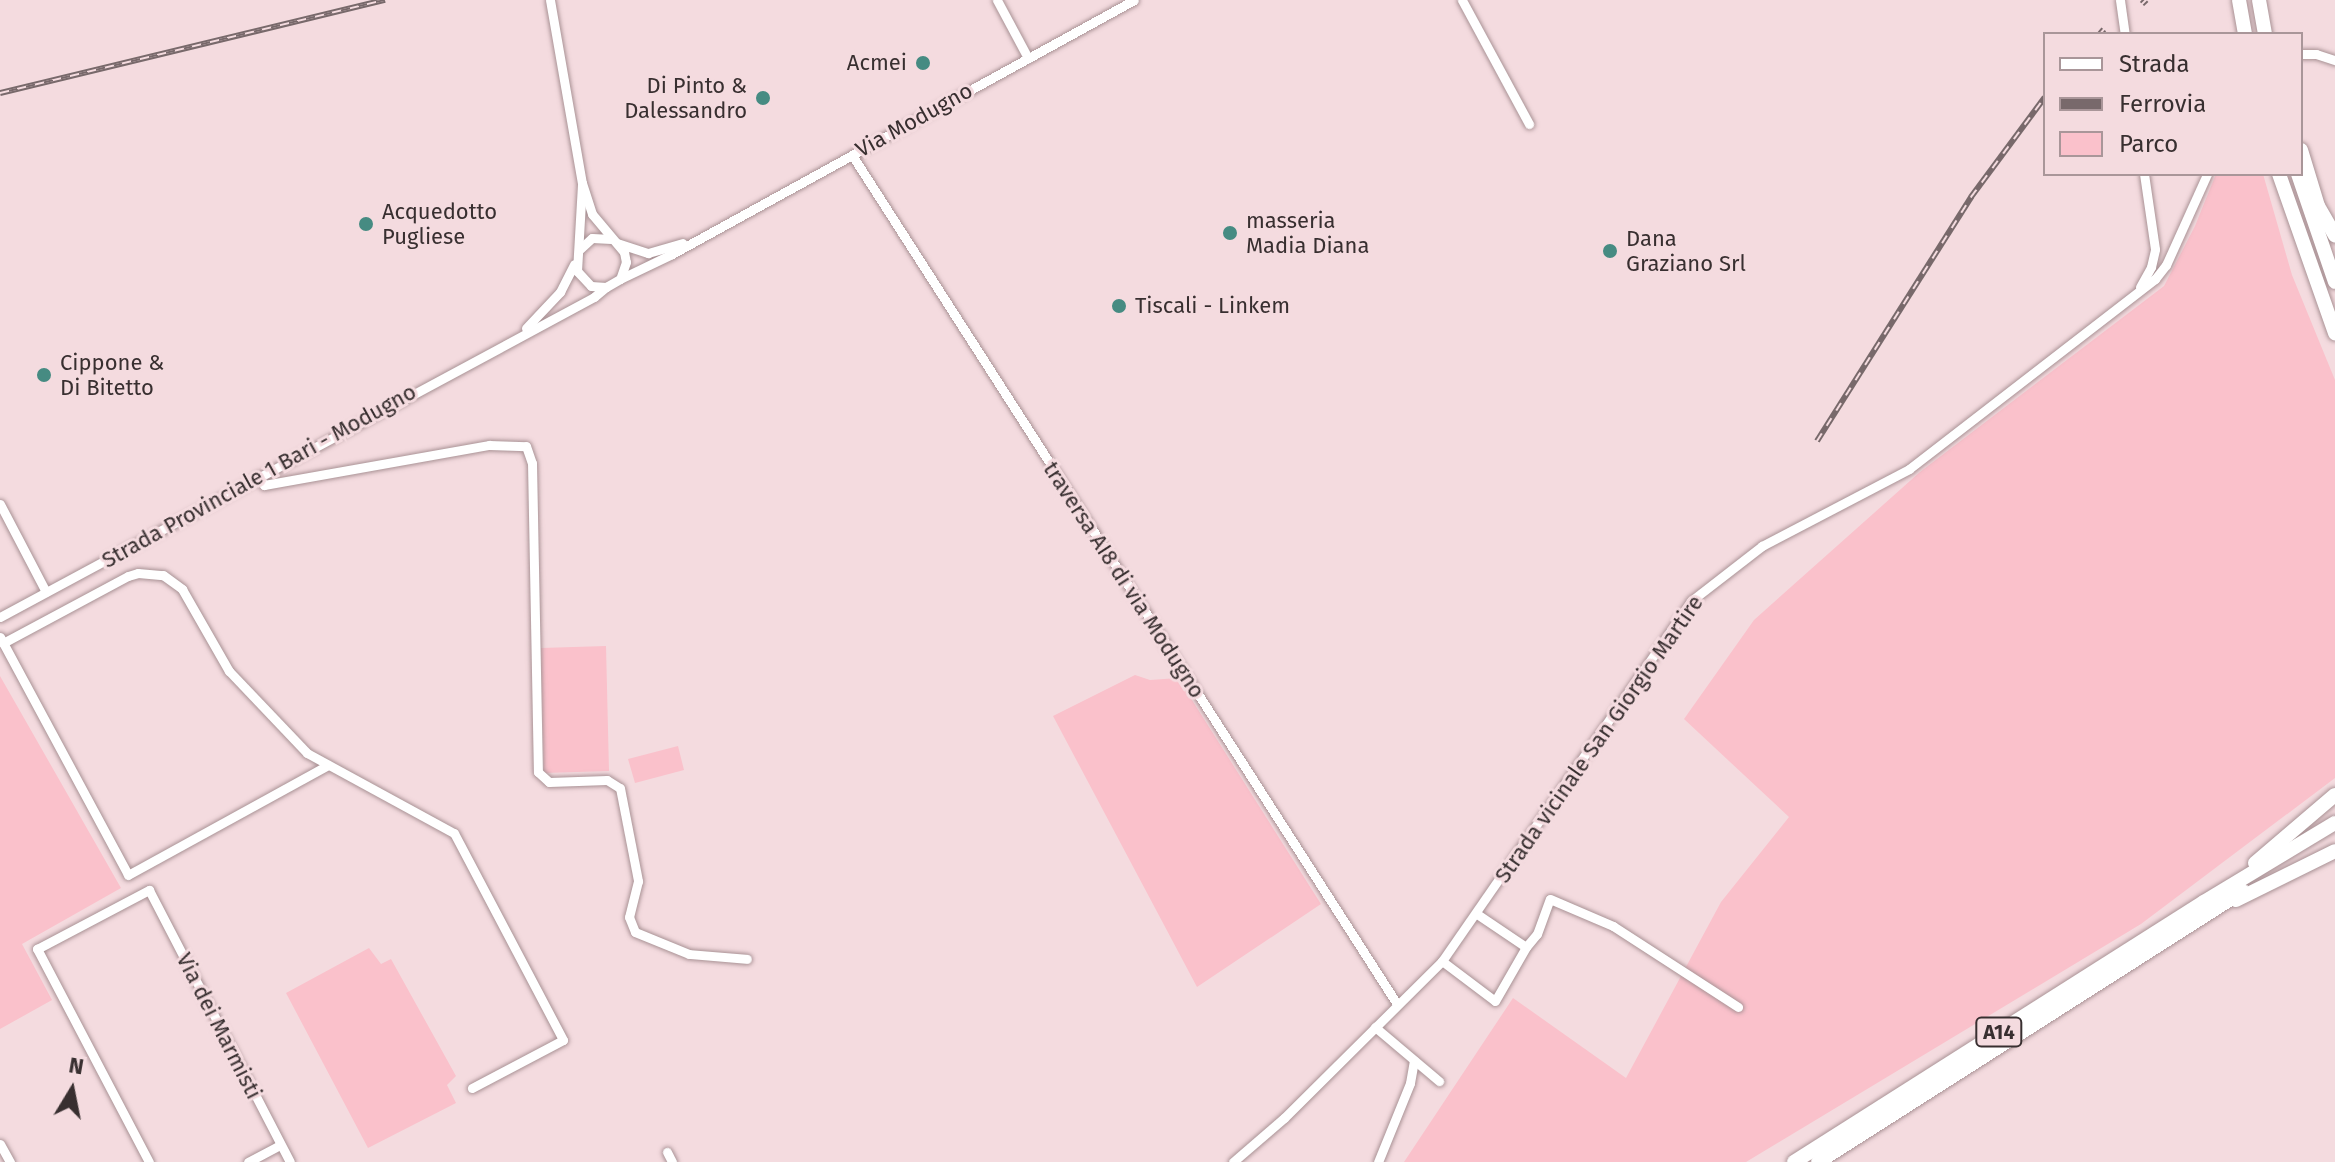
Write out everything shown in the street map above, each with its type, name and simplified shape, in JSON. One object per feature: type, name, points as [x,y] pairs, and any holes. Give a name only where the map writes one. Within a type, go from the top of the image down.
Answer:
[{"type":"highway","points":[[2239,0],[2245,32]]},
{"type":"highway","points":[[2259,0],[2265,32]]},
{"type":"highway","points":[[2303,157],[2318,206],[2335,235]]},
{"type":"highway","points":[[2280,176],[2335,333]]},
{"type":"highway","points":[[2299,176],[2335,282]]},
{"type":"highway","points":[[2209,907],[2335,795]]},
{"type":"highway","points":[[2209,907],[2335,823]]},
{"type":"highway","points":[[2209,907],[2335,834]]},
{"type":"highway","points":[[2209,907],[2335,851]]},
{"type":"highway","name":"A14","points":[[1794,1162],[2209,907]]},
{"type":"highway","name":"A14","points":[[1818,1162],[2209,907]]},
{"type":"street","points":[[550,0],[582,183],[592,214],[626,262],[620,279],[606,287],[591,286],[582,280],[576,256],[582,183]]},
{"type":"street","points":[[997,0],[1028,58]]},
{"type":"street","name":"Via Modugno","points":[[620,279],[1134,0]]},
{"type":"street","points":[[1462,0],[1529,124]]},
{"type":"street","points":[[2120,0],[2125,32]]},
{"type":"street","points":[[2303,54],[2335,60]]},
{"type":"street","name":"traversa AI8 di via Modugno","points":[[852,155],[1397,1004]]},
{"type":"street","points":[[2136,293],[2151,267],[2155,249],[2144,176]]},
{"type":"street","name":"Strada vicinale San Giorgio Martire","points":[[1233,1162],[1284,1118],[1442,961],[1691,601],[1775,538],[1909,469],[2155,279],[2166,265],[2206,176]]},
{"type":"street","points":[[576,256],[592,238],[614,241]]},
{"type":"street","name":"Via Modugno","points":[[614,241],[648,253],[694,240]]},
{"type":"street","name":"Strada Provinciale 1 Bari - Modugno","points":[[518,335],[549,306],[576,256]]},
{"type":"street","name":"Strada Provinciale 1 Bari - Modugno","points":[[0,617],[518,335],[582,304],[606,287]]},
{"type":"street","points":[[258,476],[264,485],[489,445],[526,446],[532,463],[538,772],[549,782],[607,780],[620,788],[638,881],[629,917],[635,932],[689,954],[747,959]]},
{"type":"street","points":[[0,504],[46,592]]},
{"type":"street","points":[[328,765],[128,875],[2,640],[128,576],[138,573],[163,575],[182,589],[229,671],[307,753],[454,833],[563,1040],[472,1088]]},
{"type":"street","name":"Via dei Marmisti","points":[[149,1162],[37,949],[149,890],[290,1162]]},
{"type":"street","points":[[1442,961],[1495,1001],[1526,947],[1537,934],[1550,899],[1613,926],[1738,1007]]},
{"type":"street","points":[[1477,914],[1526,947]]},
{"type":"street","points":[[1375,1027],[1439,1081]]},
{"type":"street","points":[[1378,1162],[1410,1083],[1414,1060]]},
{"type":"street","points":[[0,1144],[10,1162]]},
{"type":"street","points":[[248,1162],[280,1145]]},
{"type":"green space","points":[[2215,176],[2264,176],[2292,275],[2335,380],[2335,778],[2141,924],[1746,1162],[1404,1162],[1513,998],[1626,1078],[1721,902],[1789,817],[1684,719],[1754,620],[1920,472],[2164,286],[2195,226]]},
{"type":"green space","points":[[606,646],[609,771],[544,773],[541,648]]},
{"type":"green space","points":[[1135,675],[1150,680],[1178,678],[1321,904],[1197,987],[1053,716]]},
{"type":"green space","points":[[0,676],[121,888],[22,944],[52,1000],[0,1029]]},
{"type":"green space","points":[[678,746],[684,770],[635,783],[628,759]]},
{"type":"green space","points":[[369,948],[381,964],[391,959],[456,1076],[447,1085],[456,1103],[368,1148],[286,993]]},
{"type":"railway","points":[[0,93],[385,0]]},
{"type":"railway","points":[[2142,4],[2146,0]]},
{"type":"railway","points":[[1817,441],[1971,197],[2043,100]]},
{"type":"place","name":"Acmei","points":[[923,63]]},
{"type":"place","name":"Di Pinto & Dalessandro","points":[[763,98]]},
{"type":"place","name":"Acquedotto Pugliese","points":[[366,224]]},
{"type":"place","name":"masseria Madia Diana","points":[[1230,233]]},
{"type":"place","name":"Dana Graziano Srl","points":[[1610,251]]},
{"type":"place","name":"Tiscali - Linkem","points":[[1119,306]]},
{"type":"place","name":"Cippone & Di Bitetto","points":[[44,375]]}]
